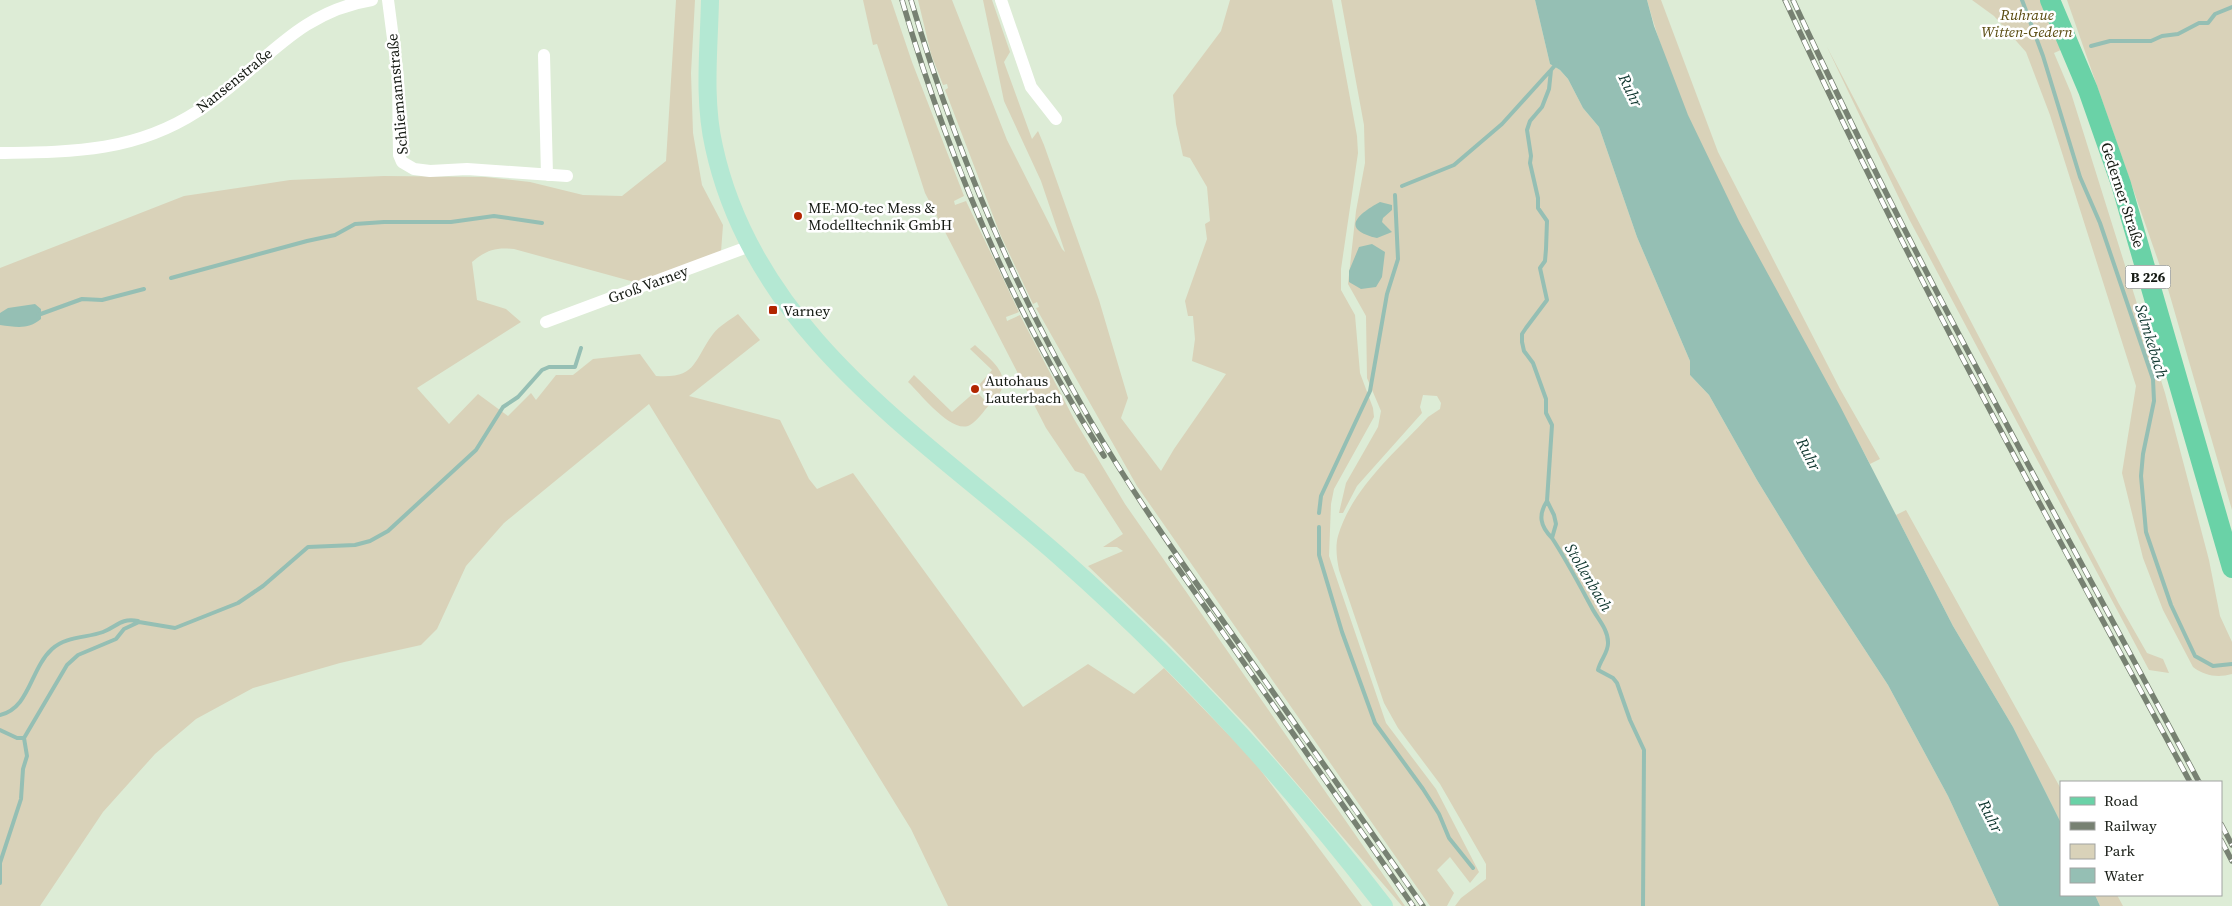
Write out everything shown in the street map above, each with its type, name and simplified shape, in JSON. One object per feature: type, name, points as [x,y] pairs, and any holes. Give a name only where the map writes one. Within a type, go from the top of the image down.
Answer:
[{"type":"main road","points":[[710,0],[708,86],[713,145],[731,204],[750,246],[772,283],[792,311],[872,400],[1060,556],[1187,678],[1252,745],[1384,906]]},
{"type":"main road","name":"Gederner Straße","points":[[2050,0],[2088,90],[2121,184],[2232,568]]},
{"type":"street","name":"Nansenstraße","points":[[0,153],[92,150],[132,142],[164,130],[216,98],[267,53],[304,25],[342,6],[372,0]]},
{"type":"street","name":"Schliemannstraße","points":[[388,0],[398,78],[399,154],[402,162],[408,167],[430,171],[467,169],[567,176]]},
{"type":"street","points":[[1001,0],[1031,87],[1056,119]]},
{"type":"street","points":[[544,55],[547,175]]},
{"type":"street","name":"Groß Varney","points":[[546,322],[750,246]]},
{"type":"green space","points":[[676,0],[695,0],[691,73],[693,133],[702,185],[723,225],[721,252],[638,283],[514,249],[502,248],[487,252],[472,262],[477,300],[506,309],[521,322],[417,388],[449,424],[478,394],[508,416],[531,393],[536,400],[556,375],[573,375],[593,359],[640,354],[656,376],[669,376],[687,371],[697,360],[715,331],[738,314],[760,340],[689,396],[780,420],[809,479],[817,489],[853,473],[1023,707],[1088,664],[1134,694],[1164,668],[1253,760],[1362,906],[948,906],[911,829],[649,404],[504,523],[466,566],[437,629],[421,645],[340,663],[253,688],[196,719],[155,754],[103,812],[40,906],[0,906],[0,268],[184,196],[290,180],[384,176],[485,177],[530,182],[583,195],[622,196],[666,161]]},
{"type":"green space","points":[[863,0],[891,0],[912,62],[964,196],[954,201],[955,205],[966,201],[1019,312],[1006,317],[1007,321],[1020,315],[1074,419],[1125,504],[1405,906],[1402,906],[1250,729],[1166,641],[1088,566],[1123,551],[1117,547],[1103,547],[1123,534],[1084,474],[1075,471],[1046,428],[925,193],[877,44],[873,45]]},
{"type":"green space","points":[[918,0],[952,0],[1007,140],[1065,252],[1041,181],[1004,101],[983,0],[992,0],[1010,52],[1004,62],[1032,139],[1038,131],[1044,145],[1099,300],[1128,398],[1121,418],[1161,471],[1226,374],[1192,361],[1195,339],[1193,316],[1188,316],[1185,301],[1207,239],[1205,224],[1210,221],[1207,187],[1190,158],[1183,156],[1176,124],[1173,95],[1221,31],[1230,0],[1332,0],[1357,136],[1358,153],[1341,269],[1341,290],[1355,315],[1360,373],[1373,408],[1374,417],[1334,489],[1331,504],[1329,556],[1386,723],[1436,789],[1479,872],[1470,883],[1450,857],[1437,870],[1454,893],[1447,906],[1430,906],[1137,486],[1036,308],[1039,307],[1037,302],[1033,304],[1000,234],[945,90],[948,88],[947,84],[943,85],[931,54]]},
{"type":"green space","points":[[1341,0],[1535,0],[1550,64],[1560,70],[1568,79],[1583,108],[1599,127],[1637,237],[1690,361],[1690,375],[1709,395],[1757,480],[1808,563],[1888,685],[1948,796],[1999,906],[1455,906],[1461,898],[1486,879],[1486,864],[1440,784],[1398,728],[1384,703],[1339,570],[1337,557],[1338,536],[1353,502],[1389,457],[1428,417],[1440,409],[1441,403],[1437,396],[1423,395],[1420,407],[1422,413],[1357,486],[1343,513],[1339,513],[1346,483],[1378,427],[1381,411],[1367,378],[1366,316],[1348,284],[1356,211],[1365,163],[1364,125]]},
{"type":"green space","points":[[1647,0],[1661,0],[1718,152],[1840,389],[1880,459],[1870,464],[1777,295],[1717,179],[1690,120],[1666,60]]},
{"type":"green space","name":"Ruhraue Witten-Gedern","points":[[1972,0],[2041,0],[2063,49],[2054,53],[2071,93],[2165,393],[2209,560],[2220,616],[2232,642],[2232,674],[2212,675],[2193,667],[2163,610],[2143,558],[2122,473],[2136,386],[2050,115],[2026,52],[1994,16]]},
{"type":"green space","points":[[2067,0],[2232,0],[2232,510],[2168,289]]},
{"type":"green space","points":[[1827,47],[2119,604],[2147,653],[2163,659],[2169,673],[2149,670],[1909,219]]},
{"type":"green space","points":[[975,345],[995,364],[1002,377],[1003,385],[994,401],[979,388],[979,385],[992,370],[970,349]]},
{"type":"green space","points":[[914,375],[952,412],[976,391],[989,405],[970,425],[954,424],[937,411],[908,382]]},
{"type":"green space","points":[[1906,510],[2060,787],[2060,821],[2013,727],[1953,626],[1896,515]]},
{"type":"green space","points":[[2095,896],[2118,896],[2123,906],[2100,906]]},
{"type":"water","name":"Ruhr","points":[[1535,0],[1647,0],[1654,26],[1688,115],[1739,221],[1840,406],[1953,626],[2013,727],[2060,821],[2060,896],[2095,896],[2100,906],[1999,906],[1948,796],[1888,685],[1808,563],[1757,480],[1709,395],[1690,375],[1690,361],[1637,237],[1599,127],[1583,108],[1568,79],[1560,70],[1550,64]]},
{"type":"water","points":[[1380,202],[1392,205],[1392,210],[1383,218],[1382,222],[1392,232],[1377,238],[1358,230],[1356,221],[1366,211]]},
{"type":"water","points":[[1372,244],[1385,252],[1382,277],[1376,287],[1361,289],[1349,282],[1349,271],[1359,247]]},
{"type":"water","points":[[35,304],[41,309],[41,319],[31,325],[22,327],[0,325],[0,313],[8,308]]},
{"type":"waterway","name":"Selmkebach","points":[[2022,0],[2043,56],[2080,177],[2100,223],[2153,379],[2154,401],[2143,454],[2141,476],[2146,532],[2171,605],[2195,656],[2213,666],[2232,664]]},
{"type":"waterway","points":[[2091,46],[2110,41],[2151,41],[2162,36],[2178,34],[2199,23],[2208,23],[2215,14],[2232,7]]},
{"type":"waterway","name":"Stollenbach","points":[[1557,63],[1551,70],[1549,89],[1542,107],[1530,121],[1527,130],[1531,156],[1530,163],[1538,198],[1538,208],[1547,221],[1545,261],[1540,268],[1547,300],[1522,334],[1522,342],[1524,351],[1533,363],[1546,399],[1546,413],[1552,425],[1547,501],[1556,524],[1552,538],[1608,637],[1606,653],[1598,670],[1613,678],[1617,683],[1630,720],[1644,750],[1643,906]]},
{"type":"waterway","points":[[1402,186],[1454,165],[1502,124],[1550,71]]},
{"type":"waterway","points":[[1319,513],[1321,496],[1370,391],[1387,294],[1398,259],[1395,195]]},
{"type":"waterway","points":[[171,278],[335,235],[355,224],[451,222],[494,216],[542,223]]},
{"type":"waterway","points":[[38,315],[82,299],[102,300],[144,289]]},
{"type":"waterway","points":[[0,883],[0,863],[21,799],[23,769],[27,756],[24,738],[67,665],[78,655],[116,639],[124,629],[139,622],[175,628],[238,603],[263,586],[308,547],[355,545],[370,541],[388,531],[476,450],[503,407],[518,397],[542,370],[549,367],[575,367],[581,348]]},
{"type":"waterway","points":[[1547,501],[1541,516],[1543,525],[1552,538]]},
{"type":"waterway","points":[[1319,527],[1319,555],[1342,632],[1375,723],[1423,789],[1439,814],[1449,838],[1473,868]]},
{"type":"waterway","points":[[0,715],[18,705],[45,657],[52,649],[70,639],[97,634],[123,622],[138,621]]},
{"type":"waterway","points":[[0,730],[17,738],[24,738]]},
{"type":"railway","points":[[902,0],[940,118],[987,235],[1041,348],[1104,456]]},
{"type":"railway","points":[[911,0],[946,109],[988,215],[1036,319],[1090,420],[1163,536],[1423,906]]},
{"type":"railway","points":[[1785,0],[1832,100],[1931,297],[2033,492],[2189,781]]},
{"type":"railway","points":[[1793,0],[1840,100],[1939,296],[2198,781]]},
{"type":"railway","points":[[1171,558],[1413,906]]},
{"type":"railway","points":[[2222,826],[2232,845]]},
{"type":"railway","points":[[2222,842],[2232,861]]},
{"type":"place","name":"ME-MO-tec Mess & Modelltechnik GmbH","points":[[798,216]]},
{"type":"place","name":"Varney","points":[[773,310]]},
{"type":"place","name":"Autohaus Lauterbach","points":[[975,389]]}]
